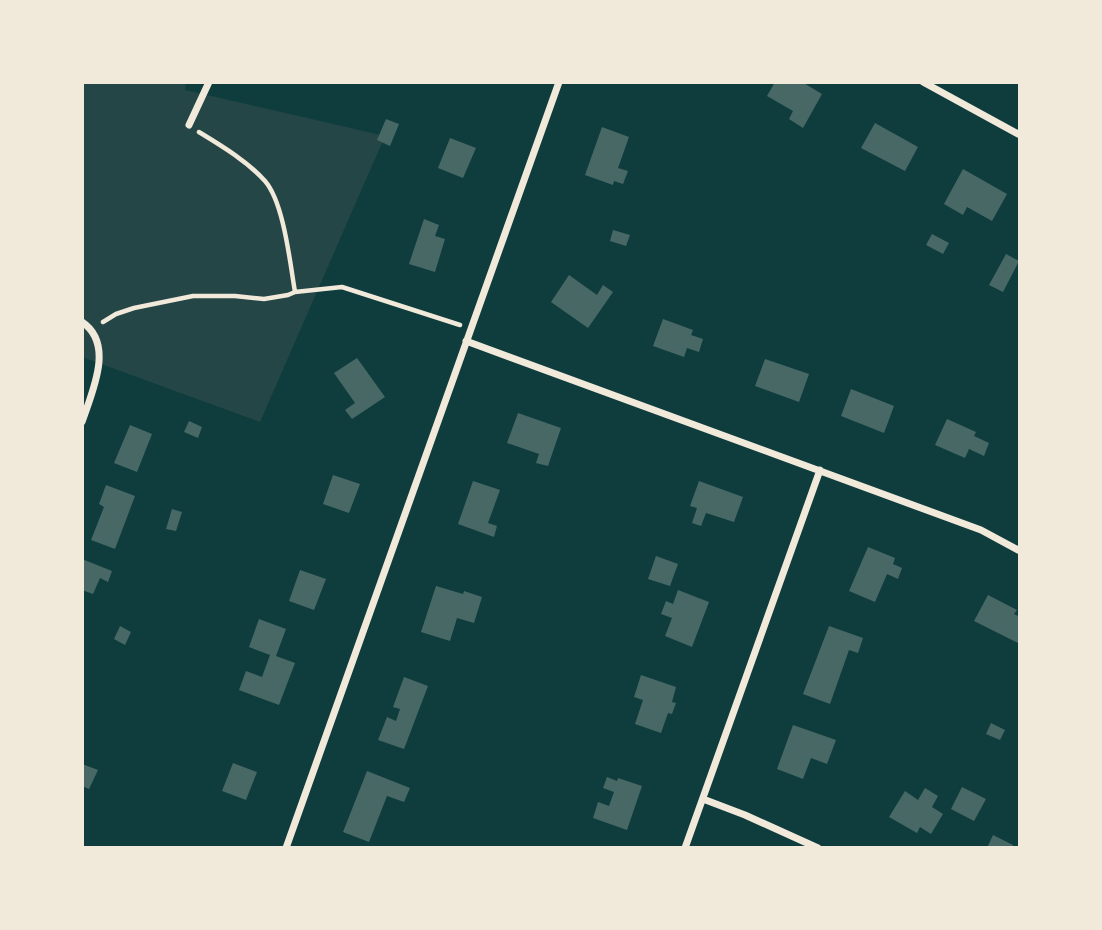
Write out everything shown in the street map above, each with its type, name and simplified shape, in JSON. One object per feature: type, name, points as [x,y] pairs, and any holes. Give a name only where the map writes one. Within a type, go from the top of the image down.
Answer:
[{"type":"street","points":[[189,125],[209,82]]},
{"type":"street","points":[[286,848],[559,82]]},
{"type":"street","points":[[923,82],[1020,135]]},
{"type":"street","points":[[82,322],[92,329],[99,345],[96,380],[82,422]]},
{"type":"street","points":[[466,341],[981,530],[1020,551]]},
{"type":"street","points":[[685,848],[820,470]]},
{"type":"street","points":[[703,799],[818,848]]},
{"type":"path","points":[[189,125],[230,152],[266,183],[275,199],[282,223],[295,292]]},
{"type":"path","points":[[92,329],[116,314],[193,296],[264,299],[295,292],[342,287],[471,329]]},
{"type":"shaded area","points":[[82,82],[186,82],[185,90],[385,136],[260,422],[82,357]]},
{"type":"building","points":[[775,82],[802,82],[822,94],[803,128],[789,119],[793,111],[767,96]]},
{"type":"building","points":[[386,119],[399,124],[390,146],[377,140]]},
{"type":"building","points":[[875,123],[918,147],[905,171],[861,148]]},
{"type":"building","points":[[602,127],[629,137],[618,168],[628,171],[623,184],[614,181],[613,185],[585,175]]},
{"type":"building","points":[[450,138],[476,148],[463,178],[438,168]]},
{"type":"building","points":[[963,169],[1007,194],[992,221],[967,207],[963,215],[944,204]]},
{"type":"building","points":[[424,219],[439,225],[435,236],[445,239],[435,272],[409,264]]},
{"type":"building","points":[[613,230],[630,235],[626,246],[610,241]]},
{"type":"building","points":[[932,234],[949,243],[943,254],[926,245]]},
{"type":"building","points":[[1006,254],[1019,261],[1003,292],[989,285]]},
{"type":"building","points":[[569,275],[597,295],[603,285],[613,292],[588,328],[551,302]]},
{"type":"building","points":[[663,319],[693,330],[691,335],[703,339],[699,352],[687,348],[684,357],[653,346]]},
{"type":"building","points":[[357,358],[385,397],[352,419],[345,410],[355,403],[334,373]]},
{"type":"building","points":[[765,359],[809,374],[799,402],[755,386]]},
{"type":"building","points":[[851,389],[894,406],[884,433],[841,416]]},
{"type":"building","points":[[518,413],[561,428],[548,466],[536,463],[539,454],[507,443]]},
{"type":"building","points":[[947,419],[976,432],[974,436],[989,443],[984,456],[969,449],[965,458],[935,445]]},
{"type":"building","points":[[189,421],[202,427],[198,438],[184,432]]},
{"type":"building","points":[[130,425],[152,434],[137,472],[114,463]]},
{"type":"building","points":[[333,475],[360,484],[349,513],[323,504]]},
{"type":"building","points":[[473,481],[500,490],[488,523],[497,526],[494,537],[458,524]]},
{"type":"building","points":[[699,481],[743,497],[734,522],[706,513],[701,526],[692,523],[697,508],[690,506]]},
{"type":"building","points":[[106,485],[135,496],[115,549],[91,540],[104,507],[99,504]]},
{"type":"building","points":[[172,509],[182,512],[176,531],[166,529]]},
{"type":"building","points":[[868,547],[895,558],[893,564],[902,568],[898,579],[887,574],[875,602],[849,591]]},
{"type":"building","points":[[656,556],[678,564],[670,586],[648,579]]},
{"type":"building","points":[[82,559],[112,571],[108,582],[100,578],[93,594],[82,590]]},
{"type":"building","points":[[300,570],[326,579],[314,610],[289,601]]},
{"type":"building","points":[[436,586],[482,597],[474,623],[457,618],[450,641],[421,632]]},
{"type":"building","points":[[678,590],[709,602],[692,647],[665,636],[672,618],[661,614],[666,601],[673,604]]},
{"type":"building","points":[[988,595],[1017,610],[1014,614],[1020,617],[1020,644],[974,621]]},
{"type":"building","points":[[259,619],[286,629],[276,656],[295,663],[279,705],[239,690],[246,671],[262,677],[270,655],[249,647]]},
{"type":"building","points":[[120,626],[131,632],[125,645],[114,639]]},
{"type":"building","points":[[829,626],[863,638],[858,653],[849,650],[830,704],[803,694]]},
{"type":"building","points":[[641,675],[676,687],[672,702],[676,703],[672,714],[668,713],[661,733],[635,724],[643,700],[634,697]]},
{"type":"building","points":[[404,677],[428,686],[404,749],[378,740],[387,717],[396,721],[400,709],[393,707]]},
{"type":"building","points":[[991,723],[1005,730],[1000,740],[986,734]]},
{"type":"building","points":[[793,725],[836,740],[827,764],[811,758],[803,779],[777,769]]},
{"type":"building","points":[[233,763],[257,772],[246,800],[222,791]]},
{"type":"building","points":[[82,764],[98,770],[89,789],[82,786]]},
{"type":"building","points":[[367,771],[410,788],[404,802],[387,796],[369,842],[343,832]]},
{"type":"building","points":[[607,777],[642,786],[627,830],[593,818],[598,802],[609,806],[614,792],[603,788]]},
{"type":"building","points":[[962,787],[986,799],[974,821],[951,809]]},
{"type":"building","points":[[925,788],[938,796],[932,807],[943,814],[931,834],[920,827],[917,833],[889,817],[905,791],[918,800]]},
{"type":"building","points":[[993,835],[1013,845],[1012,848],[987,848]]}]
